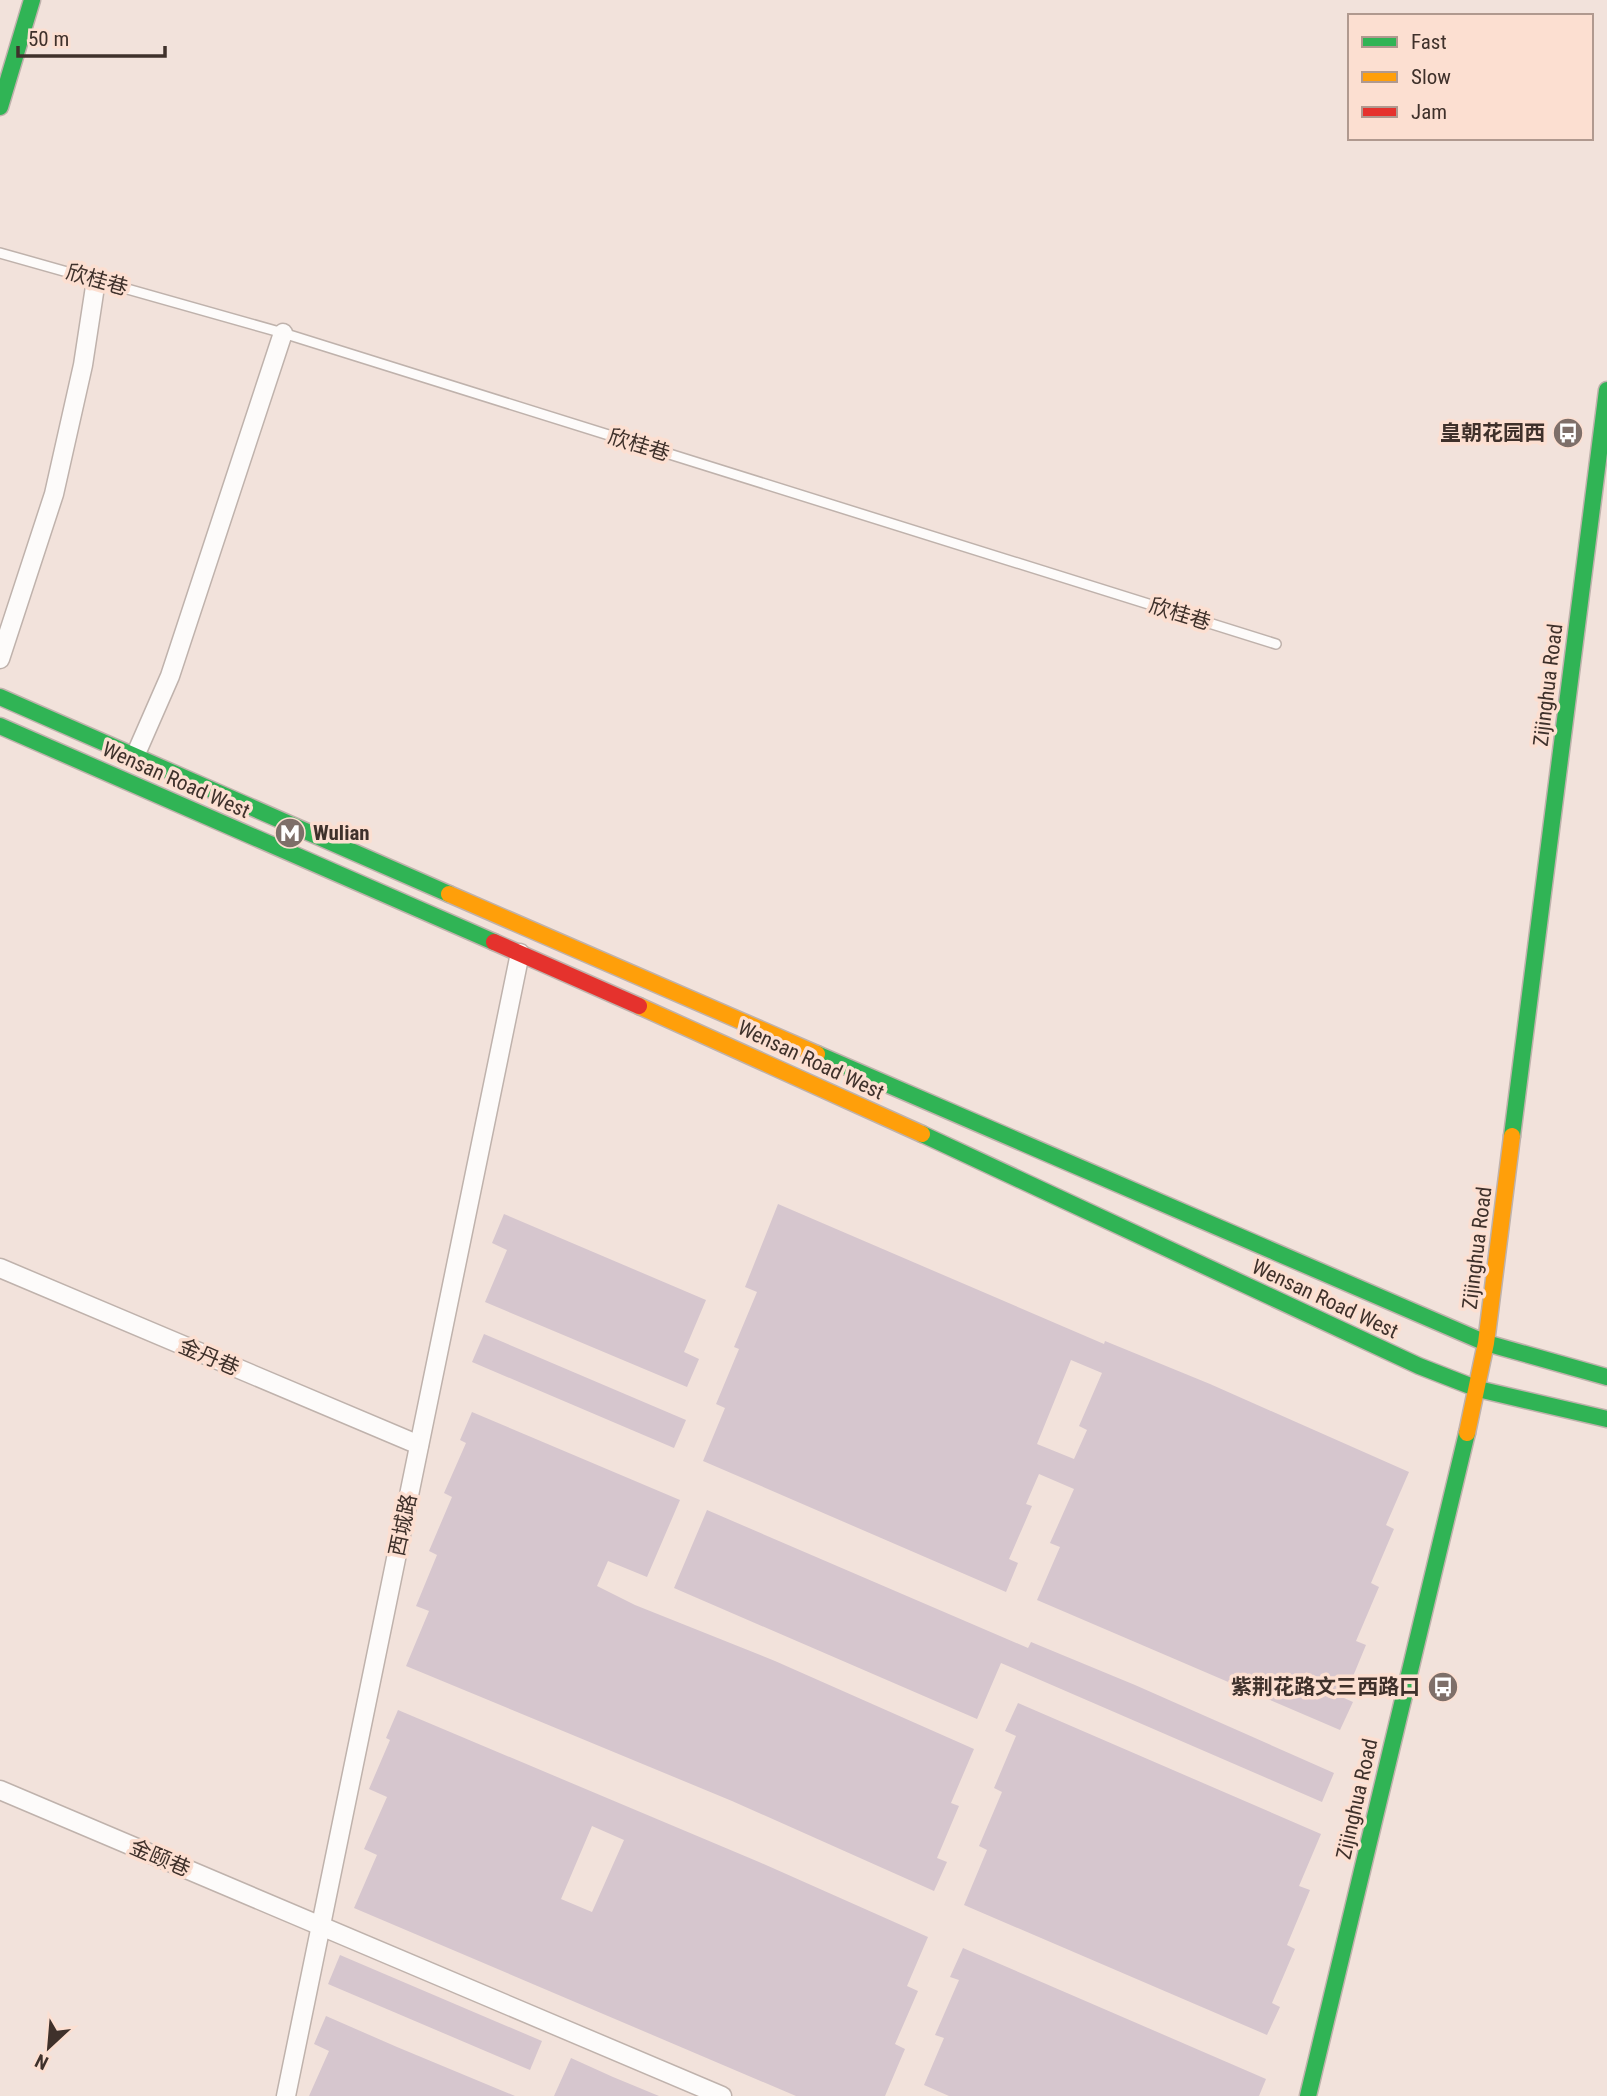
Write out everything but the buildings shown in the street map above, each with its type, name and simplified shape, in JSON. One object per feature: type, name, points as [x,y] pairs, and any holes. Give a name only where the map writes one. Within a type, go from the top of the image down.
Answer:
[{"type":"main road","points":[[0,107],[32,0]]},
{"type":"main road","name":"Zijinghua Road","points":[[1308,2096],[1478,1389],[1607,390]]},
{"type":"main road","name":"Wensan Road West","points":[[0,697],[1486,1343],[1548,1357],[1607,1377]]},
{"type":"main road","name":"Wensan Road West","points":[[0,726],[762,1060],[1419,1366],[1478,1389],[1607,1419]]},
{"type":"street","points":[[0,659],[54,494],[83,365],[96,280]]},
{"type":"street","points":[[135,756],[170,676],[283,333]]},
{"type":"street","name":"西城路","points":[[286,2096],[520,953]]},
{"type":"street","name":"金丹巷","points":[[0,1268],[419,1445]]},
{"type":"street","name":"金颐巷","points":[[0,1790],[722,2096]]},
{"type":"lane","name":"欣桂巷","points":[[0,253],[283,333],[1276,644]]},
{"type":"traffic: fast","points":[[0,107],[32,0]]},
{"type":"traffic: fast","points":[[1512,1136],[1607,390]]},
{"type":"traffic: fast","points":[[0,697],[449,894]]},
{"type":"traffic: fast","points":[[0,726],[494,942]]},
{"type":"traffic: fast","points":[[817,1054],[1486,1343],[1607,1377]]},
{"type":"traffic: fast","points":[[922,1134],[1419,1366],[1478,1389],[1607,1419]]},
{"type":"traffic: fast","points":[[1308,2096],[1467,1433]]},
{"type":"traffic: slow","points":[[449,894],[817,1054]]},
{"type":"traffic: slow","points":[[639,1006],[922,1134]]},
{"type":"traffic: slow","points":[[1467,1433],[1486,1343],[1512,1136]]},
{"type":"traffic: jam","points":[[494,942],[639,1006]]},
{"type":"place","name":"皇朝花园西","points":[[1568,433]]},
{"type":"place","name":"Wulian","points":[[290,833]]},
{"type":"place","name":"紫荆花路文三西路口","points":[[1443,1687]]}]
